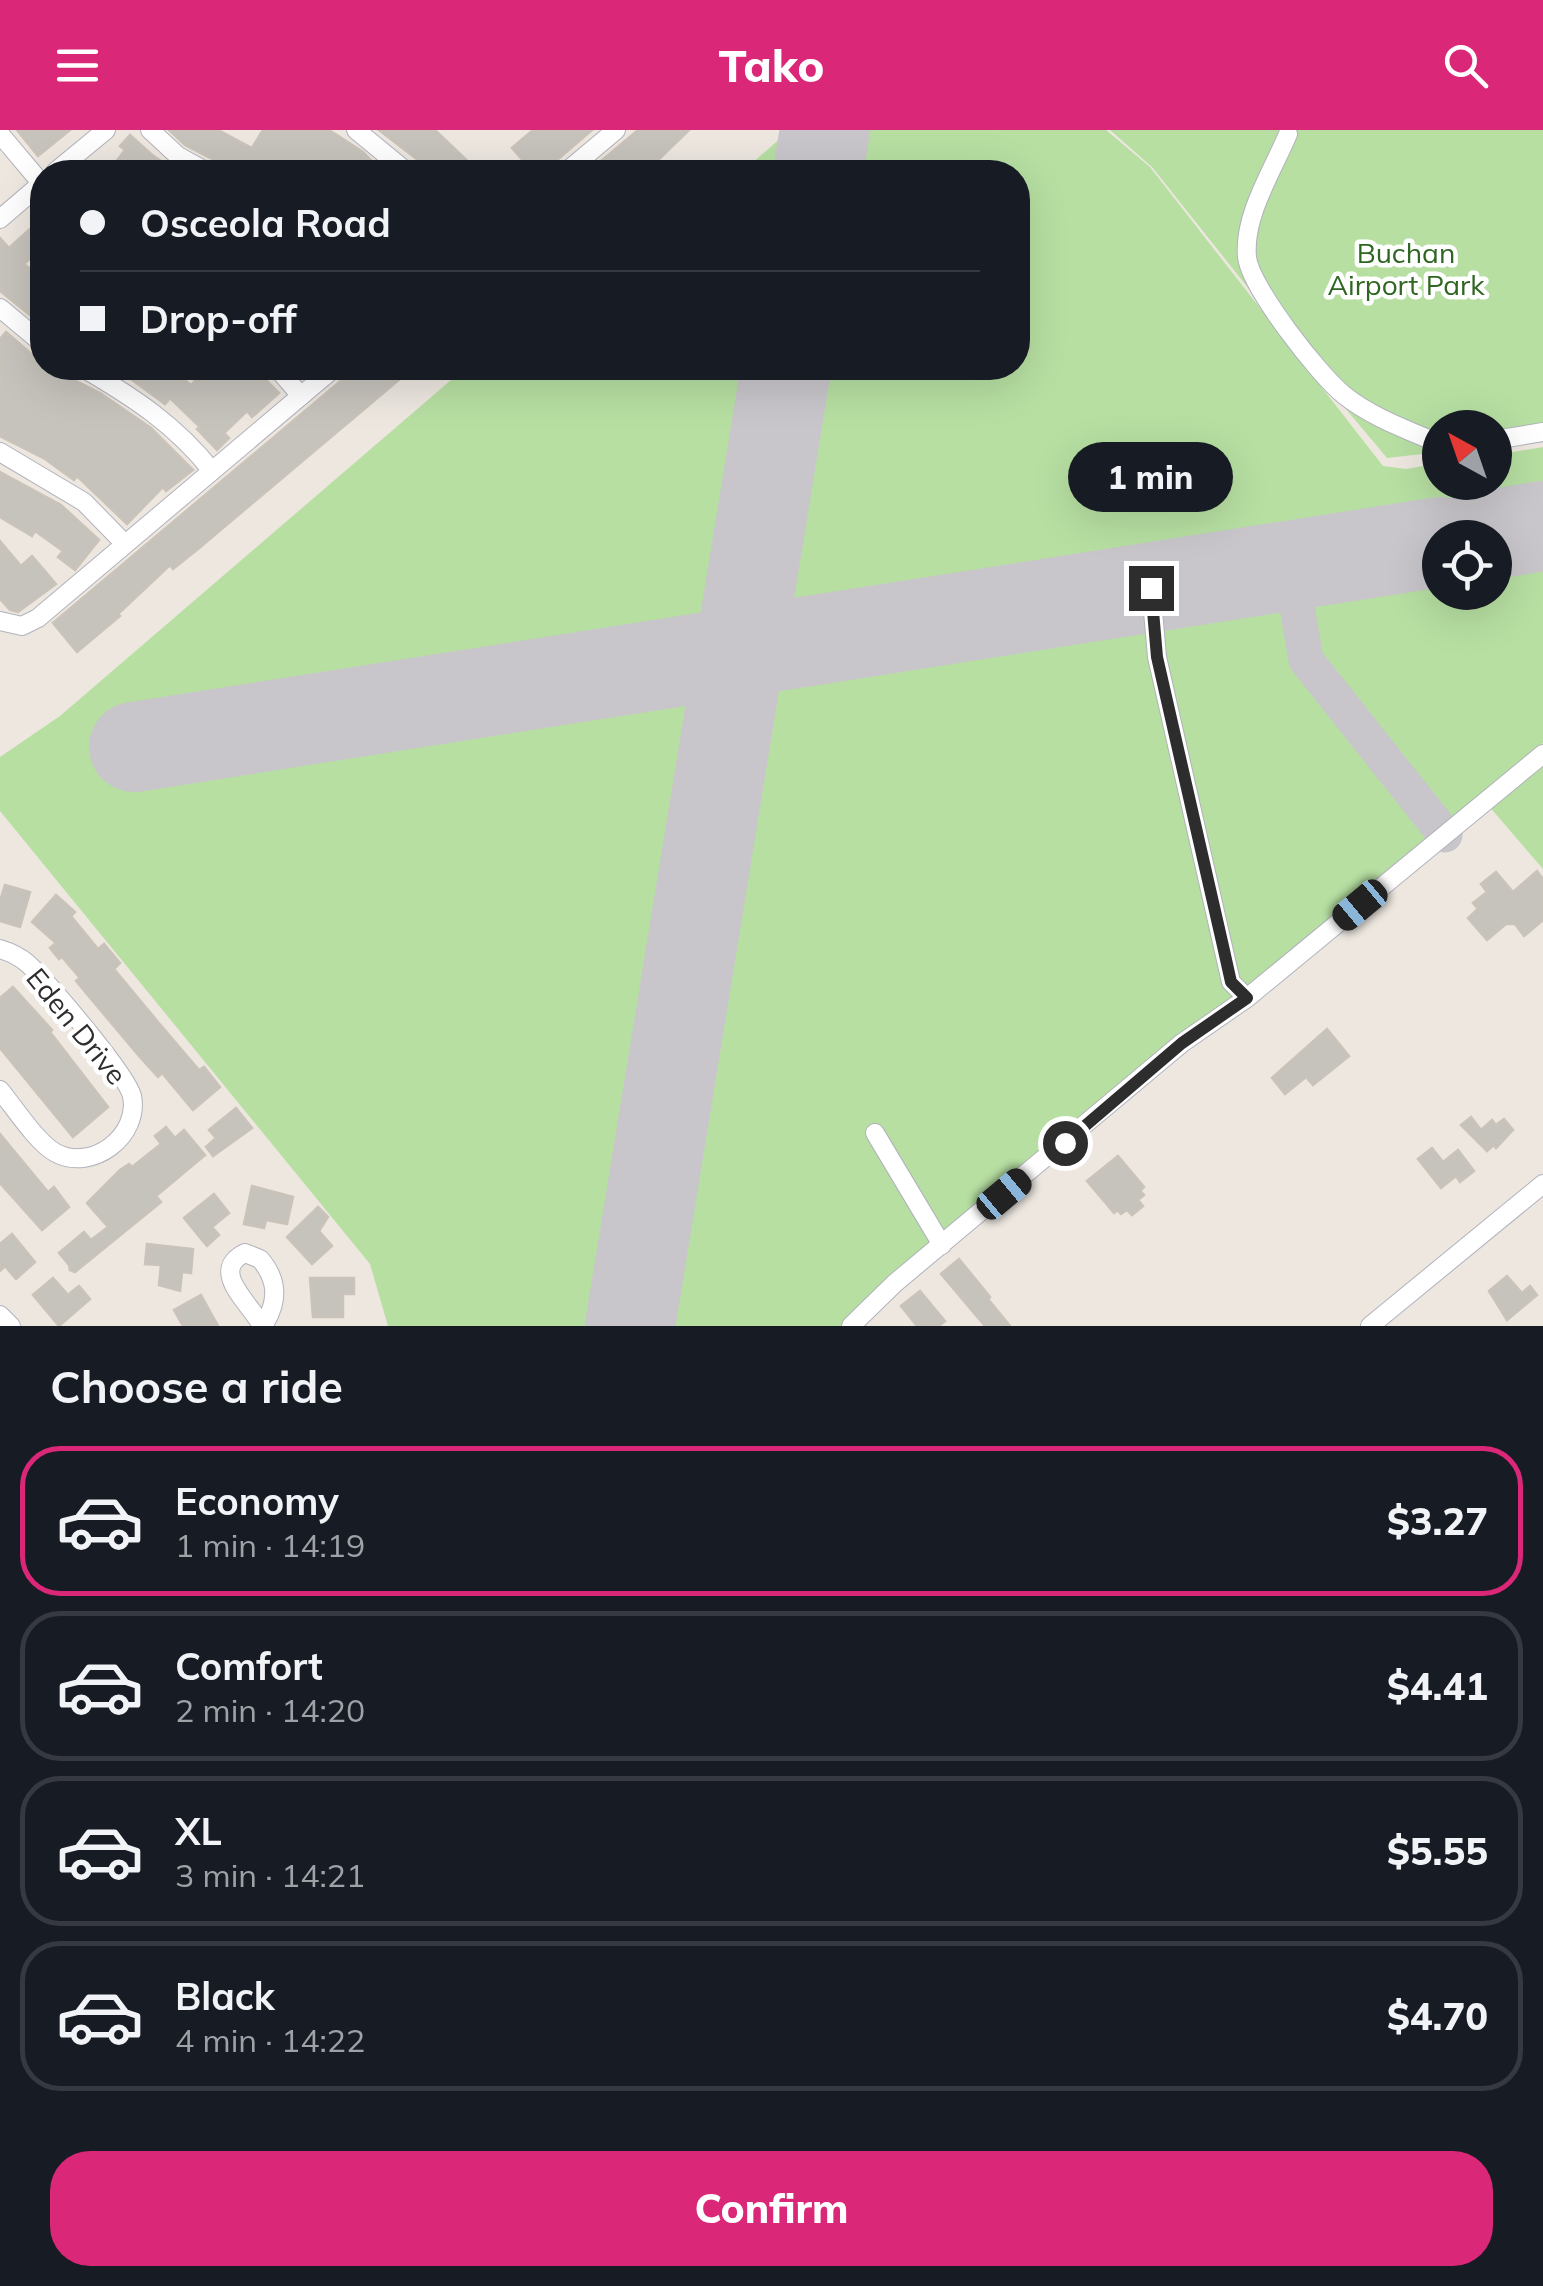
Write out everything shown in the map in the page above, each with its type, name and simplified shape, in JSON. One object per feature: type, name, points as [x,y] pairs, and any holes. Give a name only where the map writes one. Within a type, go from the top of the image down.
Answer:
[{"type":"street","points":[[70,160],[106,130]]},
{"type":"street","points":[[150,130],[185,160]]},
{"type":"street","points":[[356,130],[392,160]]},
{"type":"street","points":[[580,160],[616,130]]},
{"type":"street","points":[[0,134],[30,170]]},
{"type":"street","points":[[1288,134],[1249,226],[1247,258],[1254,282],[1321,372],[1344,396],[1422,436]]},
{"type":"street","points":[[0,220],[30,194]]},
{"type":"street","points":[[0,308],[30,333]]},
{"type":"street","points":[[102,380],[158,415],[184,438],[212,472]]},
{"type":"street","points":[[288,380],[302,396]]},
{"type":"street","points":[[6,623],[35,620],[320,380]]},
{"type":"street","points":[[1512,437],[1543,432]]},
{"type":"street","points":[[0,452],[84,502],[125,544]]},
{"type":"street","points":[[1151,588],[1157,657],[1222,944],[1231,982],[1247,998]]},
{"type":"street","points":[[850,1326],[1182,1043],[1247,998],[1543,754]]},
{"type":"street","name":"Eden Drive","points":[[0,949],[28,964],[117,1071],[131,1095],[131,1117],[122,1136],[106,1150],[92,1157],[73,1159],[47,1147],[0,1090]]},
{"type":"street","points":[[875,1133],[942,1244]]},
{"type":"street","points":[[1370,1326],[1543,1184]]},
{"type":"street","points":[[0,1315],[11,1326]]},
{"type":"green space","points":[[790,130],[1106,130],[1150,167],[1383,466],[1422,466],[1422,500],[1512,500],[1512,452],[1543,447],[1543,743],[845,1326],[388,1326],[370,1264],[0,811],[0,757],[60,716],[451,380],[1030,380],[1030,160],[756,160]]},
{"type":"green space","name":"Buchan Airport Park","points":[[1110,130],[1543,130],[1543,438],[1512,443],[1512,410],[1422,410],[1422,454],[1387,458],[1152,167]]},
{"type":"green space","points":[[1543,758],[1543,869],[1488,805]]},
{"type":"building","points":[[17,130],[70,130],[38,156]]},
{"type":"building","points":[[169,130],[218,130],[252,148],[263,130],[329,130],[371,160],[214,160],[185,145]]},
{"type":"building","points":[[379,130],[435,130],[466,160],[418,160]]},
{"type":"building","points":[[533,130],[592,130],[557,160],[522,160],[512,148]]},
{"type":"building","points":[[638,130],[689,130],[658,160],[602,160]]},
{"type":"building","points":[[130,135],[159,160],[117,160],[125,150],[120,146]]},
{"type":"building","points":[[30,229],[30,259],[24,264],[30,269],[30,315],[0,291],[0,238],[9,248]]},
{"type":"building","points":[[6,332],[30,353],[30,380],[74,380],[100,393],[151,428],[193,470],[166,491],[163,487],[127,524],[77,476],[74,480],[45,459],[0,436],[0,339]]},
{"type":"building","points":[[132,380],[185,380],[191,385],[196,380],[266,380],[279,393],[252,417],[247,411],[224,433],[229,438],[217,450],[170,398],[165,404]]},
{"type":"building","points":[[342,380],[399,380],[198,549],[173,569],[170,565],[120,616],[77,652],[53,623]]},
{"type":"building","points":[[0,472],[61,505],[99,540],[75,570],[58,557],[63,551],[35,531],[32,536],[0,517]]},
{"type":"building","points":[[0,541],[21,566],[32,556],[56,584],[18,612],[10,610],[0,599]]},
{"type":"building","points":[[1537,871],[1543,879],[1543,920],[1524,936],[1515,924],[1506,924],[1487,940],[1468,918],[1478,909],[1473,903],[1487,892],[1481,884],[1496,872],[1513,892]]},
{"type":"building","points":[[5,885],[30,892],[20,927],[0,921]]},
{"type":"building","points":[[56,895],[75,912],[71,916],[98,949],[104,944],[120,963],[114,969],[199,1070],[204,1067],[220,1087],[193,1110],[162,1073],[158,1077],[139,1056],[76,981],[80,978],[50,948],[56,943],[32,922]]},
{"type":"building","points":[[13,987],[52,1030],[108,1107],[73,1137],[0,1048],[0,998]]},
{"type":"building","points":[[1327,1029],[1349,1056],[1313,1085],[1306,1077],[1285,1094],[1272,1078]]},
{"type":"building","points":[[236,1108],[252,1128],[213,1156],[206,1147],[216,1138],[209,1130]]},
{"type":"building","points":[[1471,1117],[1481,1130],[1492,1120],[1496,1125],[1504,1119],[1513,1130],[1496,1148],[1494,1145],[1487,1151],[1461,1125]]},
{"type":"building","points":[[166,1127],[175,1138],[184,1130],[205,1155],[156,1196],[161,1202],[75,1272],[70,1270],[59,1253],[84,1232],[91,1240],[108,1227],[87,1203],[120,1170],[129,1164],[132,1167],[161,1144],[155,1136]]},
{"type":"building","points":[[0,1134],[48,1192],[54,1187],[69,1207],[42,1230],[0,1183]]},
{"type":"building","points":[[1432,1148],[1443,1162],[1458,1150],[1474,1171],[1460,1182],[1456,1176],[1441,1188],[1418,1159]]},
{"type":"building","points":[[1118,1156],[1144,1187],[1140,1191],[1144,1195],[1138,1200],[1143,1206],[1132,1215],[1127,1210],[1114,1213],[1087,1181]]},
{"type":"building","points":[[252,1186],[293,1197],[287,1224],[266,1220],[264,1228],[244,1224]]},
{"type":"building","points":[[214,1194],[229,1213],[212,1227],[219,1235],[207,1246],[184,1218]]},
{"type":"building","points":[[318,1207],[328,1217],[319,1231],[332,1246],[312,1264],[287,1237]]},
{"type":"building","points":[[12,1234],[35,1262],[16,1279],[5,1266],[0,1271],[0,1244]]},
{"type":"building","points":[[147,1244],[193,1249],[191,1273],[182,1272],[180,1291],[159,1285],[161,1265],[145,1264]]},
{"type":"building","points":[[959,1259],[1010,1326],[985,1326],[941,1274]]},
{"type":"building","points":[[1507,1276],[1522,1293],[1530,1286],[1537,1295],[1507,1320],[1489,1291]]},
{"type":"building","points":[[53,1278],[70,1297],[79,1286],[90,1299],[59,1326],[33,1295]]},
{"type":"building","points":[[310,1278],[354,1278],[354,1294],[343,1294],[343,1317],[313,1317]]},
{"type":"building","points":[[920,1291],[945,1321],[939,1326],[917,1326],[901,1306]]},
{"type":"building","points":[[201,1295],[218,1326],[183,1326],[174,1310]]},
{"type":"taxiway","points":[[1290,566],[1306,660],[1445,835]]},
{"type":"runway","points":[[820,160],[825,130]]},
{"type":"runway","points":[[630,1326],[784,380]]},
{"type":"runway","points":[[1512,531],[1543,526]]},
{"type":"runway","points":[[134,747],[1422,545]]},
{"type":"route","points":[[1065,1143],[1182,1043],[1247,998],[1231,982],[1157,657],[1151,588]]}]
